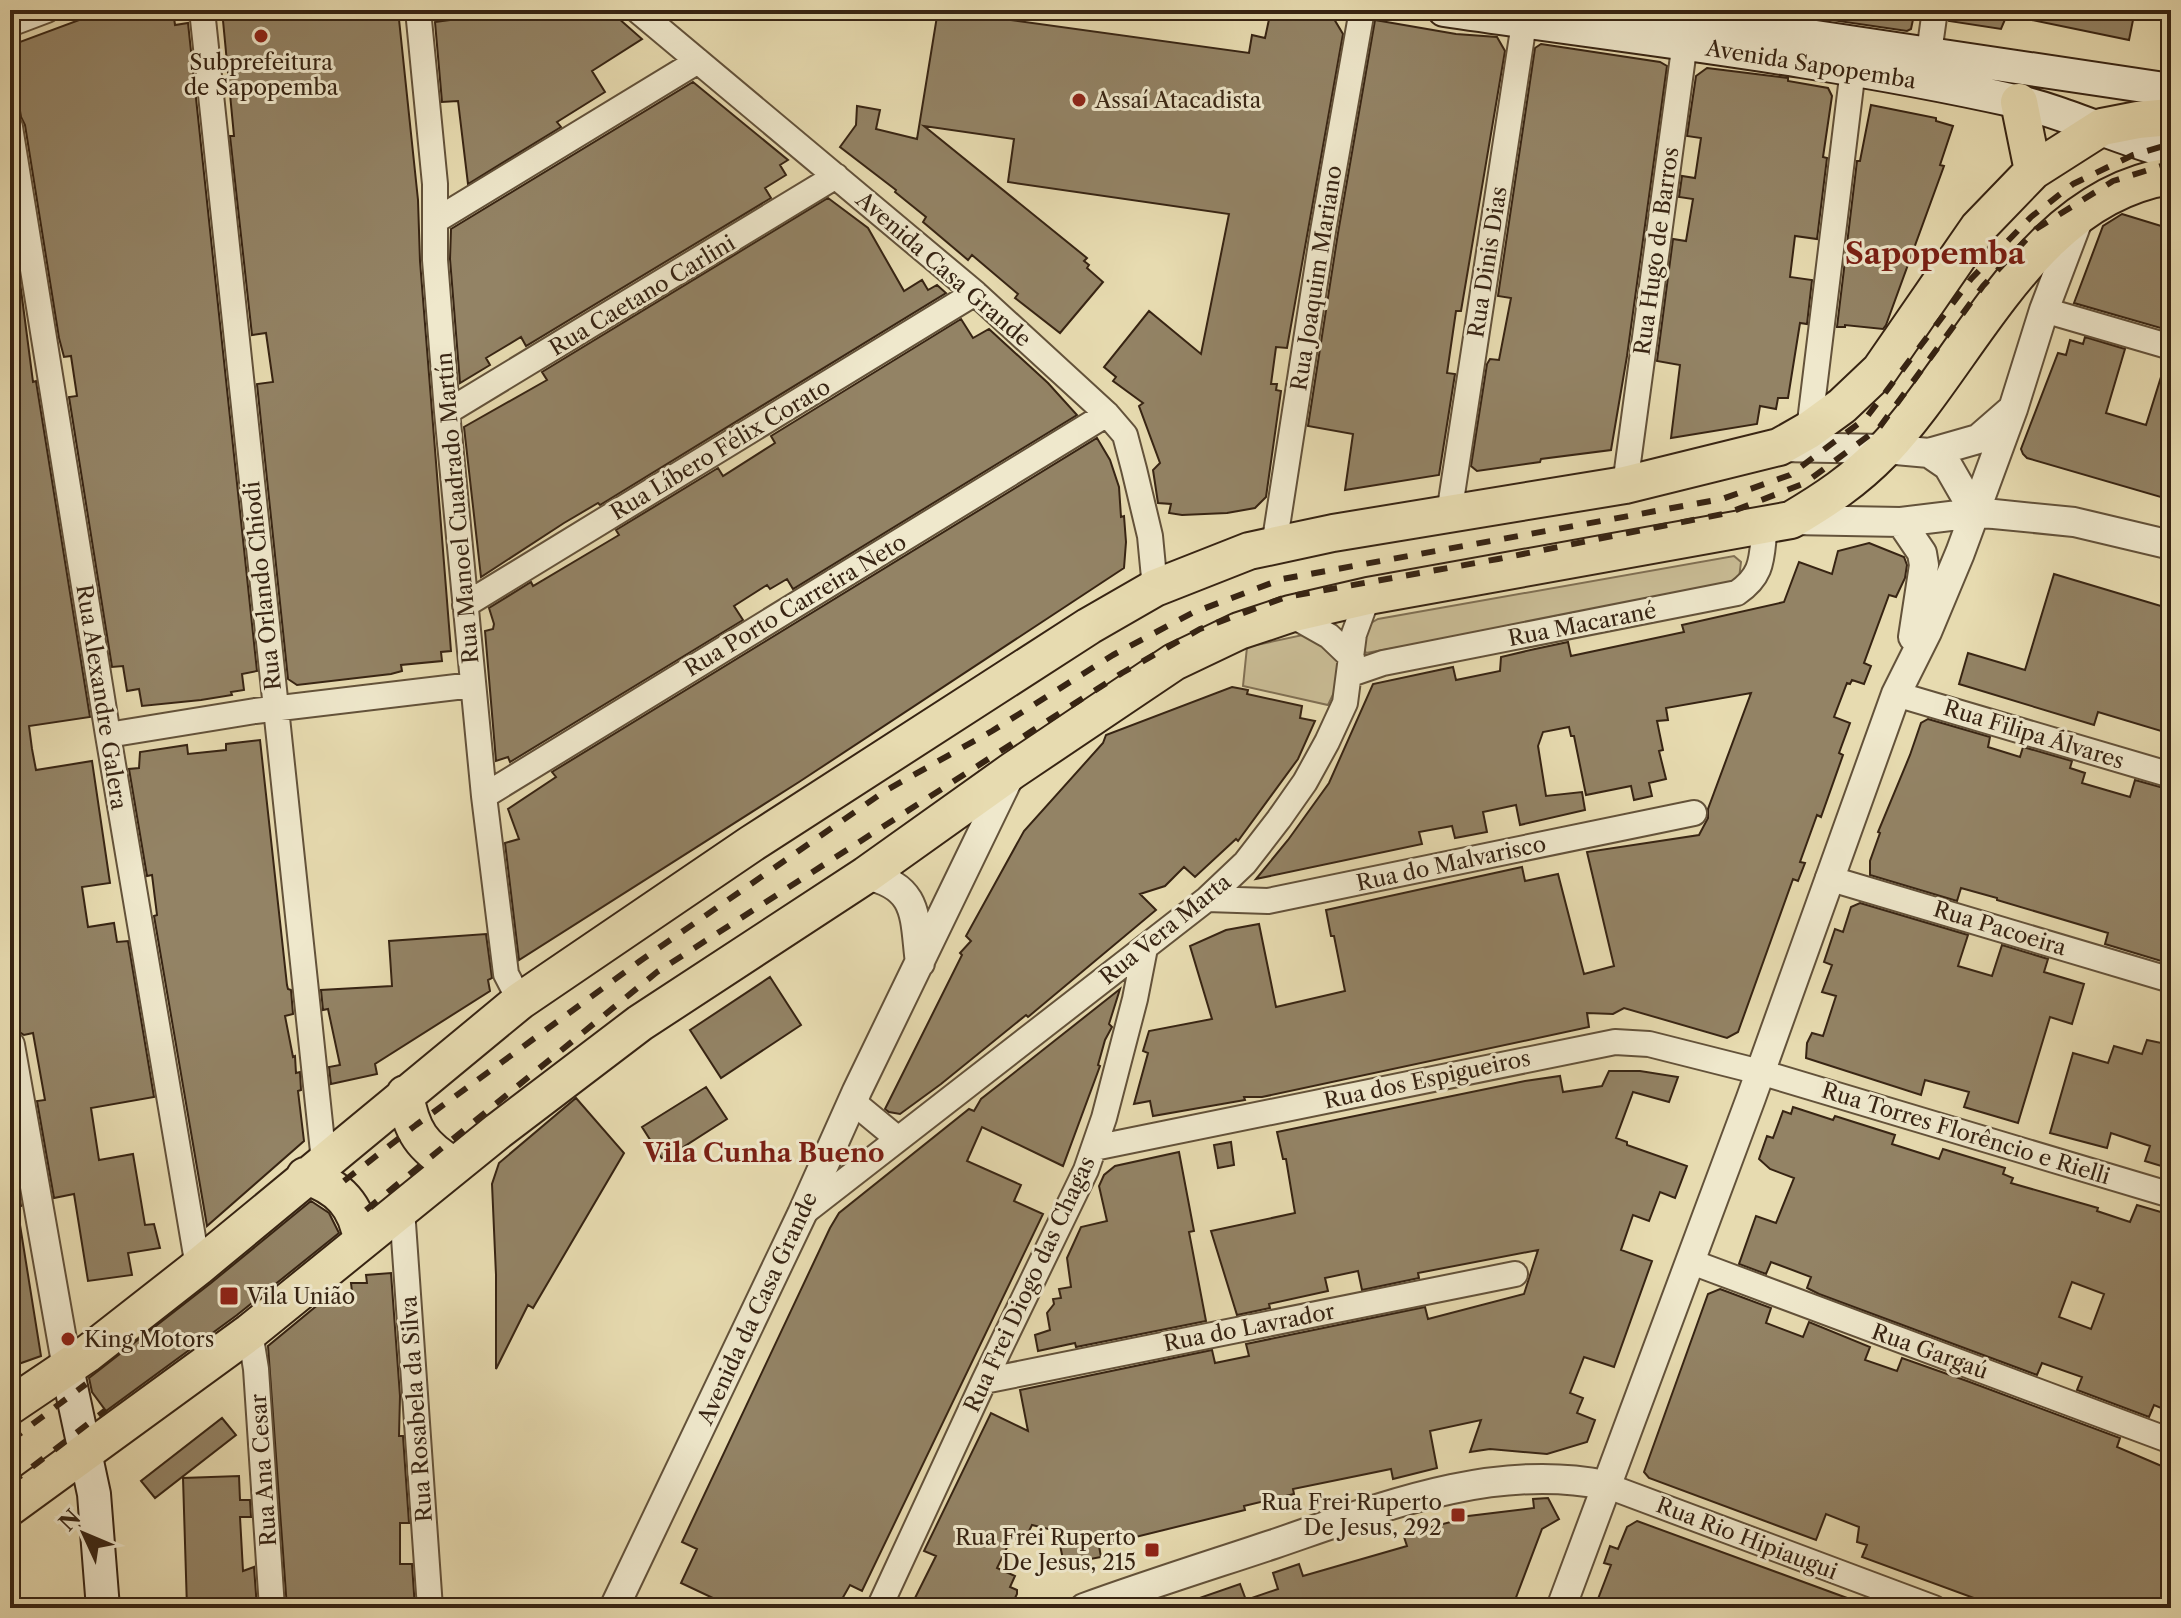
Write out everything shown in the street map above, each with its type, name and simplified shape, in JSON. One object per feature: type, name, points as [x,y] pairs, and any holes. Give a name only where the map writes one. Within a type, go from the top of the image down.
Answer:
[{"type":"main road","name":"Avenida Sapopemba","points":[[1444,10],[1686,31],[1927,67],[2171,90]]},
{"type":"main road","name":"Avenida Sapopemba","points":[[1634,10],[1686,31],[1853,69],[1927,67],[2019,102],[2171,152]]},
{"type":"main road","points":[[2019,102],[2033,171]]},
{"type":"main road","points":[[10,1406],[67,1368],[198,1267],[520,1001],[751,844],[1089,626],[1155,588],[1249,551],[1625,485],[1794,439],[1842,406],[1880,370],[1978,228],[2033,171],[2102,127],[2171,117]]},
{"type":"main road","points":[[10,1507],[250,1332],[454,1166],[640,1023],[866,875],[1012,771],[1174,662],[1239,631],[1290,614],[1368,596],[1778,523],[1833,496],[1885,449],[1993,305],[2033,257],[2080,214],[2116,192],[2171,176]]},
{"type":"main road","points":[[405,1094],[408,1117],[426,1147],[454,1166]]},
{"type":"main road","points":[[314,1169],[343,1196],[357,1217],[362,1241]]},
{"type":"main road","points":[[67,1368],[94,1494],[103,1608]]},
{"type":"street","points":[[10,24],[47,10]]},
{"type":"street","name":"Rua Orlando Chiodi","points":[[202,10],[275,709],[314,1169]]},
{"type":"street","name":"Rua Manoel Cuadrado Martín","points":[[418,10],[435,184],[435,260],[447,412],[484,796],[506,974],[520,1001]]},
{"type":"street","name":"Avenida Casa Grande","points":[[637,10],[975,293],[1107,414],[1125,435],[1150,536],[1155,588]]},
{"type":"street","name":"Rua Joaquim Mariano","points":[[1274,546],[1323,231],[1362,10]]},
{"type":"street","points":[[1927,67],[1935,10]]},
{"type":"street","name":"Rua Dinis Dias","points":[[1449,514],[1525,16]]},
{"type":"street","name":"Rua Hugo de Barros","points":[[1625,485],[1686,31]]},
{"type":"street","points":[[435,221],[698,61]]},
{"type":"street","points":[[1853,69],[1794,439],[1929,453],[1978,439],[2013,409]]},
{"type":"street","name":"Rua Alexandre Galera","points":[[10,127],[198,1267]]},
{"type":"street","name":"Rua Caetano Carlini","points":[[447,412],[836,176]]},
{"type":"street","points":[[1561,1608],[1902,682],[1927,632],[1975,513],[2080,214]]},
{"type":"street","name":"Rua Líbero Félix Corato","points":[[465,605],[975,293]]},
{"type":"street","points":[[2044,310],[2171,347]]},
{"type":"street","name":"Rua Porto Carreira Neto","points":[[484,796],[1107,414]]},
{"type":"street","points":[[1929,453],[1948,466],[1975,513]]},
{"type":"street","points":[[1778,523],[1901,522],[1975,513],[2074,522],[2171,545]]},
{"type":"street","points":[[1901,522],[1922,553],[1924,565],[1902,682]]},
{"type":"street","name":"Rua Macarané","points":[[1351,666],[1383,663],[1737,593],[1751,584],[1760,571],[1778,523]]},
{"type":"street","name":"Rua Vera Marta","points":[[802,1214],[1207,899],[1245,863],[1305,782],[1345,703],[1354,634],[1368,596]]},
{"type":"street","points":[[1290,614],[1329,636],[1351,666]]},
{"type":"street","name":"Rua Filipa Álvares","points":[[1902,682],[1941,705],[2171,775]]},
{"type":"street","points":[[108,735],[275,709],[473,685]]},
{"type":"street","name":"Avenida da Casa Grande","points":[[614,1608],[802,1214],[852,1101],[1012,771]]},
{"type":"street","name":"Rua do Malvarisco","points":[[1207,899],[1268,901],[1694,813]]},
{"type":"street","points":[[866,875],[895,883],[905,892],[911,906],[920,964]]},
{"type":"street","name":"Rua Pacoeira","points":[[1828,878],[2171,980]]},
{"type":"street","name":"Rua Frei Diogo das Chagas","points":[[879,1608],[1086,1170],[1135,999],[1145,948]]},
{"type":"street","name":"Rua dos Espigueiros","points":[[1094,1148],[1615,1042],[1649,1044],[1760,1072]]},
{"type":"street","points":[[10,1045],[67,1368]]},
{"type":"street","name":"Rua Torres Florêncio e Rielli","points":[[1760,1072],[2171,1195]]},
{"type":"street","points":[[852,1101],[898,1139]]},
{"type":"street","name":"Rua Rosabela da Silva","points":[[402,1209],[430,1608]]},
{"type":"street","name":"Rua Gargaú","points":[[1689,1261],[2171,1441]]},
{"type":"street","name":"Rua do Lavrador","points":[[984,1381],[1515,1274]]},
{"type":"street","name":"Rua Ana Cesar","points":[[250,1332],[256,1369],[272,1608]]},
{"type":"street","points":[[1097,1605],[1400,1501],[1492,1481],[1576,1479],[1605,1485]]},
{"type":"street","name":"Rua Rio Hipiaugui","points":[[1605,1485],[1934,1608]]},
{"type":"shaded area","points":[[1734,556],[1741,562],[1739,578],[1732,589],[1366,653],[1363,647],[1364,627],[1378,619]]},
{"type":"shaded area","points":[[1312,633],[1340,658],[1339,682],[1328,705],[1243,686],[1247,647]]},
{"type":"building","points":[[106,10],[173,10],[175,25],[188,23],[257,671],[242,674],[244,690],[231,692],[232,695],[142,706],[139,689],[127,691],[123,666],[112,667],[69,397],[77,396],[71,356],[64,357],[59,338],[10,51],[17,43]]},
{"type":"building","points":[[222,10],[398,10],[418,200],[420,261],[451,651],[441,652],[442,661],[401,665],[402,671],[391,674],[297,685],[288,679],[257,384],[273,382],[266,333],[252,335],[230,136],[234,136]]},
{"type":"building","points":[[450,10],[609,10],[642,39],[592,71],[605,92],[557,122],[561,127],[468,184],[458,101],[442,102],[435,22],[451,20]]},
{"type":"building","points":[[938,10],[1249,53],[1252,35],[1265,38],[1271,10],[1311,10],[1331,14],[1343,34],[1287,348],[1276,347],[1271,384],[1277,384],[1276,390],[1281,391],[1266,497],[1255,508],[1182,515],[1169,513],[1171,504],[1158,503],[1153,470],[1160,463],[1139,406],[1143,403],[1113,381],[1116,377],[1104,367],[1149,311],[1201,354],[1229,214],[1008,182],[1014,139],[924,126],[1087,258],[1084,261],[1089,265],[1087,268],[1103,282],[1060,333],[1015,298],[1018,294],[972,255],[968,260],[923,222],[926,217],[840,147],[856,125],[857,106],[880,110],[876,129],[917,139]]},
{"type":"building","points":[[1812,10],[1915,10],[1911,29],[1907,31],[1811,17]]},
{"type":"building","points":[[1950,10],[2009,10],[2001,29],[1949,21]]},
{"type":"building","points":[[2023,10],[2135,10],[2129,40],[2022,18]]},
{"type":"building","points":[[1375,20],[1456,34],[1497,37],[1505,51],[1461,311],[1456,311],[1447,373],[1455,374],[1439,475],[1345,490],[1353,434],[1308,426]]},
{"type":"building","points":[[1541,44],[1660,62],[1667,66],[1627,356],[1611,450],[1477,471],[1471,466],[1487,364],[1490,359],[1499,360],[1511,298],[1498,296],[1535,48]]},
{"type":"building","points":[[1707,68],[1788,78],[1788,81],[1828,88],[1832,96],[1823,157],[1827,158],[1817,239],[1795,236],[1790,277],[1812,280],[1807,324],[1800,323],[1788,398],[1778,398],[1776,409],[1760,406],[1757,424],[1671,438],[1680,365],[1657,361],[1673,239],[1686,241],[1693,199],[1679,197],[1682,176],[1695,178],[1701,138],[1687,136],[1696,76]]},
{"type":"building","points":[[693,82],[788,160],[780,165],[786,175],[765,188],[771,198],[526,346],[521,337],[486,358],[490,365],[460,383],[450,259],[451,229]]},
{"type":"building","points":[[1871,105],[1936,118],[1936,121],[1953,126],[1940,165],[1944,166],[1886,325],[1883,329],[1837,327],[1857,161],[1860,161]]},
{"type":"building","points":[[828,198],[868,228],[904,291],[922,280],[928,290],[937,285],[946,293],[600,505],[598,503],[564,523],[481,577],[464,427],[547,380],[542,372]]},
{"type":"building","points":[[2122,214],[2171,229],[2171,331],[2074,303],[2103,226]]},
{"type":"building","points":[[20,282],[33,382],[36,381],[90,717],[29,726],[32,749],[36,770],[92,761],[110,883],[82,887],[88,927],[114,923],[117,942],[128,941],[154,1097],[91,1108],[99,1160],[133,1154],[145,1225],[154,1224],[160,1248],[128,1253],[132,1275],[88,1281],[74,1194],[54,1198],[37,1101],[45,1100],[33,1033],[24,1035],[18,1031],[10,985],[10,959],[17,958],[10,925],[10,284]]},
{"type":"building","points":[[961,319],[973,338],[989,329],[1048,383],[1077,415],[793,589],[787,579],[770,589],[767,585],[734,606],[743,620],[510,762],[508,757],[496,761],[485,631],[493,629],[494,624],[489,608],[619,535],[616,530],[718,468],[723,476],[775,443],[771,436]]},
{"type":"building","points":[[2085,337],[2125,349],[2106,413],[2146,425],[2166,361],[2171,362],[2171,500],[2027,458],[2023,454],[2021,449],[2058,353],[2066,355],[2070,340],[2083,344]]},
{"type":"building","points":[[1097,438],[1110,460],[1119,487],[1126,542],[1124,568],[799,782],[519,960],[505,843],[519,839],[508,809],[556,777],[552,772]]},
{"type":"building","points":[[1869,543],[1904,557],[1907,565],[1905,578],[1896,597],[1889,595],[1864,663],[1871,666],[1864,684],[1852,680],[1850,684],[1847,683],[1834,717],[1850,723],[1839,753],[1843,755],[1821,817],[1817,815],[1800,862],[1805,863],[1798,881],[1793,879],[1738,1032],[1727,1038],[1624,1008],[1613,1014],[1587,1013],[1589,1027],[1262,1097],[1244,1097],[1245,1100],[1153,1116],[1150,1101],[1134,1104],[1148,1053],[1143,1051],[1149,1031],[1212,1019],[1190,946],[1226,930],[1259,924],[1276,1007],[1345,991],[1326,910],[1522,867],[1525,881],[1558,874],[1584,974],[1614,966],[1587,852],[1699,835],[1708,818],[1708,809],[1751,693],[1666,708],[1668,720],[1657,721],[1663,750],[1659,751],[1666,779],[1649,783],[1652,796],[1634,800],[1631,786],[1586,795],[1574,736],[1571,736],[1569,727],[1543,732],[1538,746],[1546,796],[1582,792],[1585,810],[1520,825],[1516,805],[1483,812],[1487,832],[1455,838],[1452,826],[1419,832],[1422,844],[1256,879],[1329,783],[1373,684],[1453,667],[1456,680],[1500,671],[1501,657],[1568,642],[1571,656],[1684,632],[1682,625],[1784,602],[1799,562],[1832,574],[1838,551]]},
{"type":"building","points":[[2054,574],[2171,609],[2171,734],[2098,712],[2094,725],[1959,684],[1968,653],[2025,670]]},
{"type":"building","points":[[1232,687],[1248,690],[1247,694],[1302,706],[1300,718],[1315,721],[1298,759],[1238,841],[1236,839],[1195,877],[1184,867],[1165,886],[1140,894],[1156,910],[1028,1017],[1026,1015],[941,1084],[900,1114],[885,1109],[962,955],[960,953],[971,941],[966,936],[1024,831],[1103,743],[1106,735]]},
{"type":"building","points":[[1928,719],[1990,737],[1988,747],[2020,757],[2023,747],[2072,761],[2070,768],[2085,773],[2082,783],[2130,797],[2135,780],[2171,790],[2171,964],[2105,944],[2108,933],[1997,898],[1961,888],[1957,901],[1870,875],[1870,861],[1878,832],[1921,723]]},
{"type":"building","points":[[260,740],[287,985],[291,990],[293,1014],[285,1016],[296,1073],[300,1072],[301,1090],[298,1091],[304,1141],[207,1226],[154,916],[157,915],[152,875],[147,876],[129,769],[139,768],[140,752],[187,745],[188,754],[226,750],[226,744]]},
{"type":"building","points":[[1860,903],[1968,935],[1958,966],[1992,976],[2002,945],[2048,959],[2044,972],[2084,984],[2072,1024],[2050,1017],[2018,1123],[1964,1107],[1969,1092],[1925,1080],[1921,1095],[1806,1058],[1807,1043],[1812,1033],[1823,1036],[1836,996],[1822,992],[1832,965],[1824,962],[1835,929],[1843,932],[1851,907]]},
{"type":"building","points":[[486,934],[492,978],[488,980],[490,991],[375,1064],[377,1074],[331,1084],[329,1067],[340,1065],[328,1009],[323,1010],[321,990],[392,986],[389,941]]},
{"type":"building","points":[[770,977],[801,1025],[721,1078],[690,1030]]},
{"type":"building","points":[[1120,989],[1100,1066],[1063,1166],[982,1127],[967,1161],[1021,1185],[1014,1201],[1043,1214],[862,1591],[850,1585],[837,1608],[734,1608],[681,1583],[697,1549],[682,1542],[839,1213],[969,1109],[974,1111],[981,1099]]},
{"type":"building","points":[[2147,1040],[2171,1045],[2171,1169],[2145,1161],[2150,1146],[2111,1133],[2107,1148],[2050,1133],[2073,1053],[2108,1063],[2114,1046],[2142,1054]]},
{"type":"building","points":[[1609,1071],[1640,1071],[1678,1077],[1669,1102],[1633,1092],[1616,1138],[1627,1142],[1627,1145],[1687,1166],[1675,1198],[1660,1192],[1649,1221],[1633,1215],[1621,1250],[1652,1261],[1614,1367],[1584,1357],[1570,1393],[1583,1398],[1577,1413],[1595,1420],[1587,1442],[1547,1454],[1490,1449],[1470,1452],[1481,1420],[1430,1431],[1437,1468],[1393,1479],[1391,1469],[1293,1489],[1294,1494],[1244,1506],[1245,1510],[1099,1546],[1101,1557],[1064,1564],[1057,1531],[1032,1525],[1023,1543],[1012,1537],[997,1568],[1015,1576],[1010,1587],[1017,1590],[1017,1594],[1010,1608],[910,1608],[936,1556],[924,1551],[991,1413],[1028,1431],[1020,1390],[1212,1350],[1215,1363],[1249,1356],[1246,1344],[1425,1307],[1428,1319],[1524,1294],[1538,1250],[1418,1273],[1419,1278],[1362,1290],[1358,1271],[1325,1278],[1328,1291],[1269,1304],[1270,1308],[1237,1315],[1211,1231],[1295,1213],[1286,1159],[1283,1159],[1277,1132],[1560,1076],[1563,1092],[1602,1086]]},
{"type":"building","points":[[706,1087],[727,1119],[663,1160],[642,1127]]},
{"type":"building","points":[[576,1098],[624,1153],[533,1308],[528,1305],[496,1369],[492,1184],[499,1163]]},
{"type":"building","points":[[1793,1107],[1833,1120],[1835,1116],[1895,1135],[1892,1144],[1939,1159],[1943,1149],[2005,1168],[2003,1174],[2013,1178],[2011,1183],[2098,1208],[2097,1211],[2130,1222],[2137,1205],[2171,1215],[2171,1412],[2154,1405],[2149,1417],[2077,1390],[2082,1377],[2042,1363],[2037,1375],[1819,1294],[1807,1288],[1811,1277],[1771,1262],[1766,1274],[1739,1264],[1756,1216],[1776,1223],[1794,1178],[1770,1169],[1759,1159],[1767,1136],[1773,1138],[1783,1111],[1791,1114]],"holes":[[[2072,1282],[2104,1294],[2091,1329],[2059,1317]]]},
{"type":"building","points":[[1231,1142],[1234,1165],[1218,1168],[1214,1145]]},
{"type":"building","points":[[1179,1152],[1194,1231],[1189,1232],[1206,1321],[1076,1347],[1075,1343],[1038,1351],[1035,1335],[1050,1330],[1047,1313],[1054,1304],[1053,1299],[1061,1298],[1059,1289],[1071,1287],[1067,1258],[1081,1227],[1107,1221],[1099,1186],[1104,1175],[1115,1166]]},
{"type":"building","points":[[16,1175],[21,1206],[10,1208],[10,1176]]},
{"type":"building","name":"Vila União","points":[[311,1201],[329,1213],[339,1233],[237,1315],[106,1411],[92,1392],[89,1378]]},
{"type":"building","points":[[20,1225],[41,1356],[10,1367],[10,1226]]},
{"type":"building","points":[[391,1273],[400,1396],[399,1436],[403,1436],[409,1523],[400,1523],[400,1564],[412,1564],[415,1608],[287,1608],[268,1346],[331,1294],[352,1292],[351,1283],[367,1283],[366,1275]]},
{"type":"building","points":[[1720,1289],[1771,1308],[1766,1323],[1803,1337],[1809,1322],[1870,1347],[1865,1360],[1897,1371],[1902,1358],[1967,1381],[2120,1438],[2117,1447],[2171,1470],[2171,1588],[2162,1608],[2001,1608],[1862,1557],[1867,1545],[1857,1542],[1859,1527],[1826,1514],[1816,1540],[1649,1478],[1644,1472],[1708,1294]]},
{"type":"building","points":[[222,1418],[236,1435],[155,1498],[141,1481]]},
{"type":"building","points":[[239,1476],[240,1500],[250,1500],[251,1517],[240,1517],[243,1571],[254,1567],[257,1608],[187,1608],[183,1478]]},
{"type":"building","points":[[1548,1498],[1559,1519],[1542,1529],[1512,1608],[1180,1608],[1179,1605],[1240,1584],[1246,1600],[1278,1589],[1273,1573],[1299,1564],[1303,1576],[1407,1546],[1403,1534],[1451,1522],[1452,1518],[1534,1508],[1533,1499]]},
{"type":"building","points":[[1637,1521],[1869,1608],[1612,1608],[1613,1604],[1598,1599],[1611,1565],[1604,1563],[1610,1546],[1618,1549],[1627,1527]]},
{"type":"railway","points":[[344,1181],[640,961],[885,791],[992,731],[1113,655],[1192,613],[1282,579],[1722,499],[1790,475],[1866,418],[1971,279],[2031,217],[2073,184],[2133,155],[2171,144]]},
{"type":"railway","points":[[366,1210],[657,972],[1122,673],[1200,629],[1286,597],[1728,513],[1805,483],[1879,428],[1983,286],[2036,229],[2113,181],[2171,163]]},
{"type":"railway","points":[[10,1441],[86,1384]]},
{"type":"railway","points":[[10,1484],[106,1410]]},
{"type":"place","name":"Subprefeitura de Sapopemba","points":[[261,36]]},
{"type":"place","name":"Assaí Atacadista","points":[[1079,100]]},
{"type":"place","name":"Vila União","points":[[229,1296]]},
{"type":"place","name":"King Motors","points":[[68,1339]]},
{"type":"place","name":"Rua Frei Ruperto De Jesus, 292","points":[[1458,1515]]},
{"type":"place","name":"Rua Frei Ruperto De Jesus, 215","points":[[1152,1550]]},
{"type":"district","name":"Sapopemba","points":[[1935,254]]},
{"type":"district","name":"Vila Cunha Bueno","points":[[764,1153]]}]
